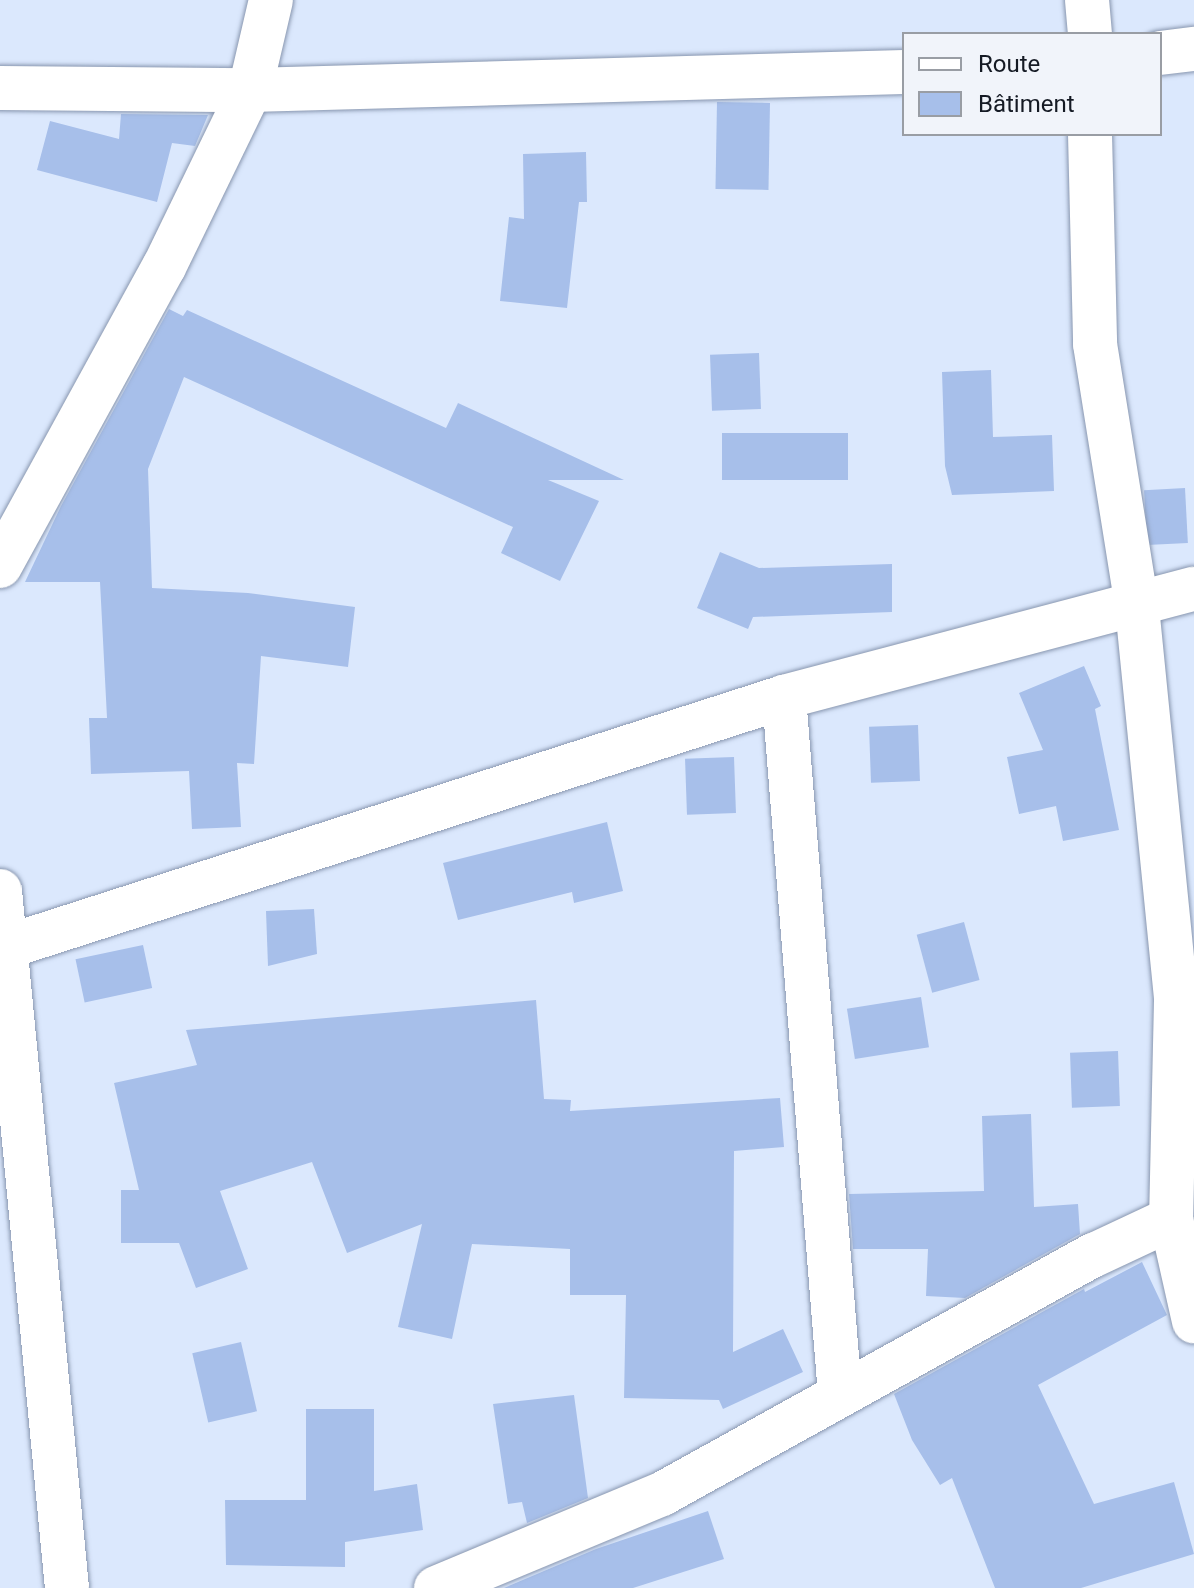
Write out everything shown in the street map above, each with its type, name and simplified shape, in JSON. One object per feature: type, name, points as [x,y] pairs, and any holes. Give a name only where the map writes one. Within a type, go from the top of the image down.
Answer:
[{"type":"street","points":[[0,566],[164,267],[250,90],[271,0]]},
{"type":"street","points":[[1087,0],[1090,32]]},
{"type":"street","points":[[1162,53],[1194,49]]},
{"type":"street","points":[[0,88],[250,90],[902,72]]},
{"type":"street","points":[[1090,136],[1095,344],[1137,607],[1185,1000],[1171,1219],[1194,1321]]},
{"type":"street","points":[[2,949],[784,697],[1137,607],[1194,589]]},
{"type":"street","points":[[784,697],[840,1395]]},
{"type":"street","points":[[0,891],[2,949],[67,1588]]},
{"type":"street","points":[[436,1588],[662,1494],[1094,1255],[1171,1219]]},
{"type":"building","points":[[717,102],[770,103],[768,190],[715,189]]},
{"type":"building","points":[[121,114],[208,115],[195,146],[172,143],[157,202],[37,170],[50,121],[119,139]]},
{"type":"building","points":[[586,152],[587,202],[579,202],[567,308],[500,301],[509,217],[524,219],[523,154]]},
{"type":"building","points":[[169,309],[183,316],[187,310],[446,428],[458,403],[624,480],[548,480],[599,501],[560,581],[501,553],[513,527],[184,377],[148,469],[152,588],[248,593],[355,607],[348,667],[261,656],[254,764],[237,763],[241,827],[192,829],[189,771],[91,774],[89,718],[107,718],[100,582],[25,582],[61,506]]},
{"type":"building","points":[[759,353],[761,409],[712,411],[710,355]]},
{"type":"building","points":[[991,370],[993,437],[1052,435],[1054,491],[952,495],[945,466],[942,372]]},
{"type":"building","points":[[722,433],[848,433],[848,480],[722,480]]},
{"type":"building","points":[[1185,488],[1188,543],[1147,545],[1144,490]]},
{"type":"building","points":[[720,552],[759,568],[892,564],[892,612],[753,617],[748,629],[697,608]]},
{"type":"building","points":[[1084,666],[1101,706],[1095,709],[1119,830],[1063,841],[1056,806],[1019,814],[1007,757],[1043,750],[1019,693]]},
{"type":"building","points":[[918,725],[920,781],[871,783],[869,727]]},
{"type":"building","points":[[734,757],[736,813],[687,815],[685,759]]},
{"type":"building","points":[[607,822],[623,891],[574,903],[572,892],[458,920],[443,863]]},
{"type":"building","points":[[314,909],[317,954],[268,966],[266,911]]},
{"type":"building","points":[[964,922],[980,980],[932,993],[917,935]]},
{"type":"building","points":[[143,945],[152,988],[85,1002],[76,959]]},
{"type":"building","points":[[921,997],[929,1047],[855,1059],[847,1009]]},
{"type":"building","points":[[536,1000],[544,1099],[571,1100],[570,1111],[780,1098],[784,1147],[734,1151],[733,1352],[783,1329],[803,1372],[723,1409],[719,1400],[624,1398],[626,1295],[570,1295],[570,1249],[472,1244],[452,1339],[398,1327],[422,1224],[347,1253],[312,1162],[220,1191],[248,1269],[196,1288],[179,1243],[121,1243],[121,1190],[139,1190],[114,1083],[197,1065],[186,1030]]},
{"type":"building","points":[[1118,1051],[1120,1106],[1072,1108],[1070,1053]]},
{"type":"building","points":[[1031,1114],[1034,1207],[1078,1204],[1080,1234],[965,1298],[926,1296],[928,1249],[853,1249],[849,1194],[984,1191],[982,1116]]},
{"type":"building","points":[[1142,1262],[1167,1315],[1038,1385],[1094,1504],[1174,1482],[1194,1554],[1081,1588],[995,1588],[952,1478],[940,1485],[912,1440],[894,1394],[1084,1289],[1085,1292]]},
{"type":"building","points":[[241,1342],[257,1411],[208,1422],[192,1353]]},
{"type":"building","points":[[574,1395],[588,1498],[527,1523],[522,1502],[508,1504],[493,1404]]},
{"type":"building","points":[[306,1409],[374,1409],[374,1491],[417,1484],[423,1530],[345,1542],[345,1567],[226,1565],[225,1500],[306,1500]]},
{"type":"building","points":[[708,1511],[724,1559],[633,1588],[504,1588],[596,1549]]}]
